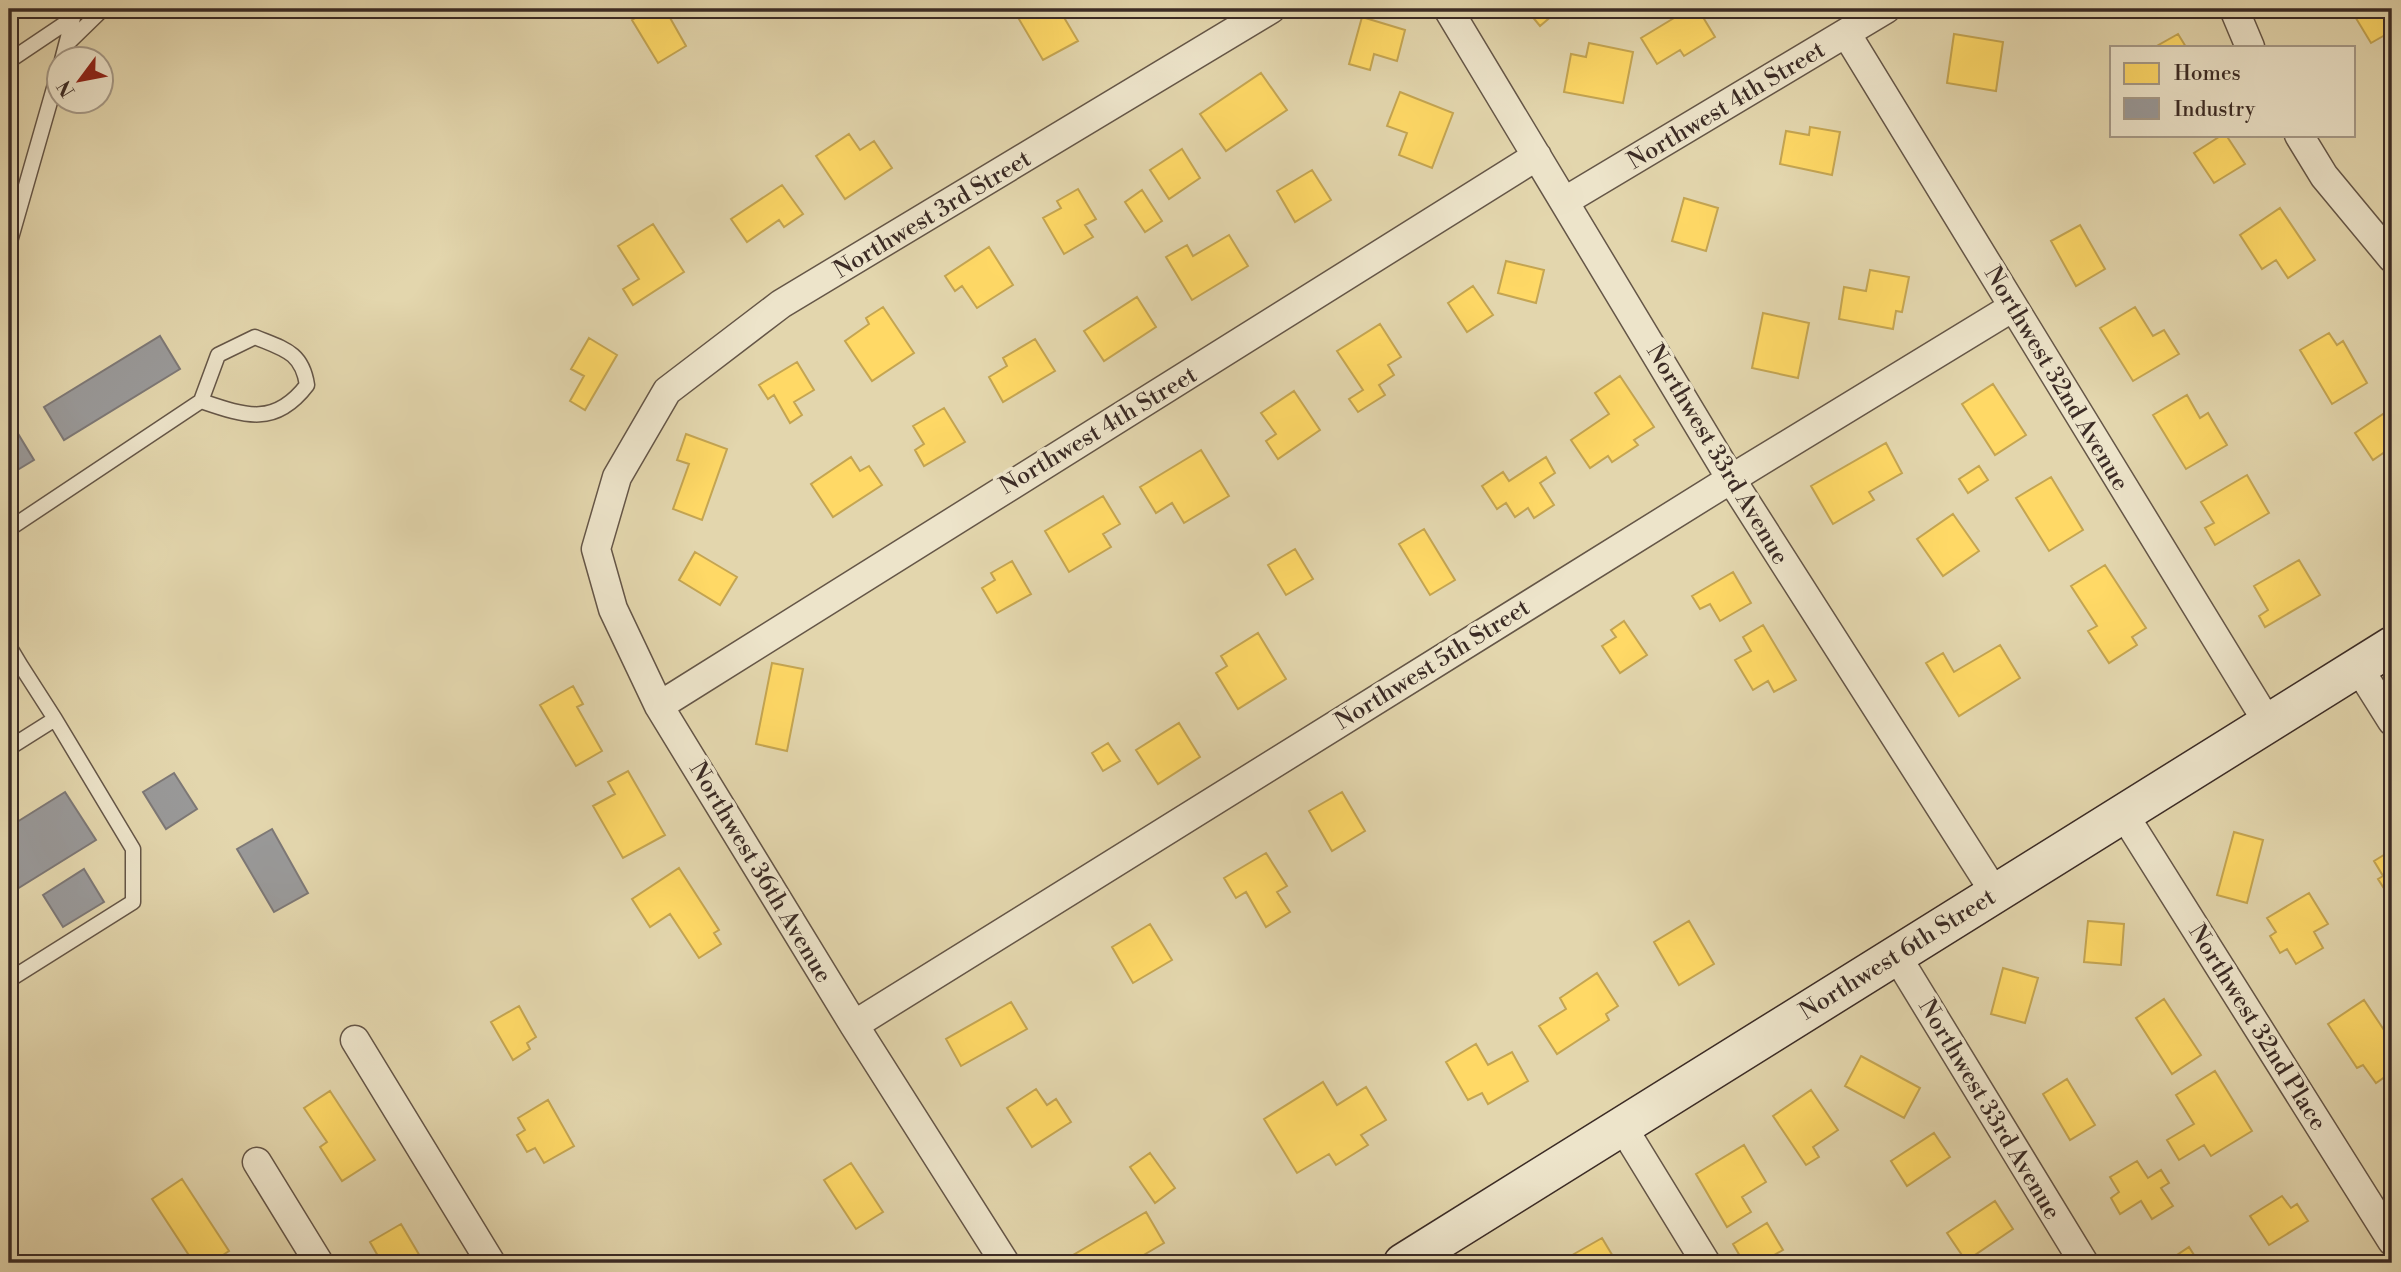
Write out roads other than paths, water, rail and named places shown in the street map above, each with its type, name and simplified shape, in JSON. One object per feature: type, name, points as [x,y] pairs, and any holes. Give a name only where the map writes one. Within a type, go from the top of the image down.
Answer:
[{"type":"main road","name":"Northwest 6th Street","points":[[1428,1257],[1622,1126],[2392,646]]},
{"type":"street","name":"Northwest 3rd Street","points":[[628,458],[667,391],[781,304],[1271,9]]},
{"type":"street","name":"Northwest 33rd Avenue","points":[[1448,9],[1731,479],[1995,893]]},
{"type":"street","name":"Northwest 4th Street","points":[[1565,201],[1886,9]]},
{"type":"street","points":[[2243,12],[2250,46]]},
{"type":"street","name":"Northwest 32nd Avenue","points":[[1846,33],[2267,723]]},
{"type":"street","points":[[2300,136],[2324,176],[2392,258]]},
{"type":"street","name":"Northwest 4th Street","points":[[659,706],[1537,156]]},
{"type":"street","name":"Northwest 5th Street","points":[[854,1025],[1731,479],[2013,307]]},
{"type":"street","name":"Northwest 36th Avenue","points":[[628,458],[617,477],[596,549],[613,609],[659,706],[854,1025],[1005,1263]]},
{"type":"street","points":[[2358,667],[2392,721]]},
{"type":"street","name":"Northwest 32nd Place","points":[[2123,813],[2392,1241]]},
{"type":"street","name":"Northwest 33rd Avenue","points":[[1896,955],[2084,1263]]},
{"type":"street","points":[[355,1040],[491,1263]]},
{"type":"street","points":[[1622,1126],[1706,1263]]},
{"type":"street","points":[[257,1162],[318,1263]]},
{"type":"lane","points":[[69,46],[103,9]]},
{"type":"lane","points":[[65,46],[70,14]]},
{"type":"lane","points":[[9,61],[70,14]]},
{"type":"lane","points":[[9,245],[46,116]]},
{"type":"lane","points":[[9,530],[201,401],[218,355],[256,337],[287,350],[304,366],[307,385],[291,405],[248,417],[201,401]]},
{"type":"lane","points":[[9,646],[15,670],[55,719],[133,849],[133,902],[9,980]]},
{"type":"lane","points":[[9,748],[55,719]]}]
